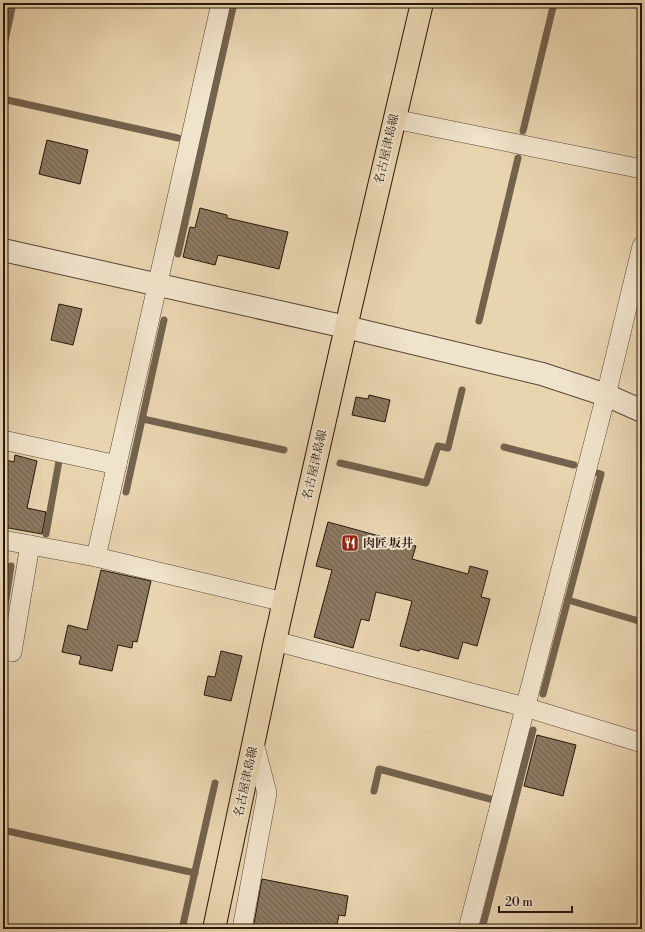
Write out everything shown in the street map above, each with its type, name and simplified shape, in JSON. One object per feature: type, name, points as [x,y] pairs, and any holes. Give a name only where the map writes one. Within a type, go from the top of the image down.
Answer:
[{"type":"main road","name":"名古屋津島線","points":[[214,929],[275,641],[394,119],[422,3]]},
{"type":"street","points":[[96,557],[221,3]]},
{"type":"street","points":[[394,119],[642,169]]},
{"type":"street","points":[[468,929],[606,395],[642,246]]},
{"type":"street","points":[[3,250],[542,374],[606,395],[642,411]]},
{"type":"street","points":[[3,440],[117,465]]},
{"type":"street","points":[[3,540],[96,557],[284,602]]},
{"type":"street","points":[[12,652],[30,545]]},
{"type":"street","points":[[275,641],[525,707],[642,743]]},
{"type":"street","points":[[242,929],[267,793],[254,743]]},
{"type":"path","points":[[637,929],[642,910]]},
{"type":"building","points":[[47,140],[88,150],[80,184],[39,174]]},
{"type":"building","points":[[200,208],[227,215],[227,218],[288,232],[279,269],[218,255],[215,265],[183,257],[190,227],[195,228]]},
{"type":"building","points":[[59,304],[82,309],[73,345],[51,340]]},
{"type":"building","points":[[369,395],[390,400],[385,422],[352,415],[356,397],[368,399]]},
{"type":"building","points":[[15,455],[37,461],[27,508],[46,512],[42,534],[3,527],[3,475],[6,460],[14,462]]},
{"type":"building","points":[[328,522],[416,546],[412,559],[468,574],[470,566],[488,571],[481,597],[490,599],[477,646],[463,642],[458,659],[420,649],[419,651],[400,646],[412,601],[376,592],[369,621],[361,619],[353,648],[314,637],[332,570],[316,566]]},
{"type":"building","points":[[101,570],[151,581],[137,642],[133,641],[132,648],[118,645],[112,671],[79,664],[81,656],[62,652],[68,625],[87,630]]},
{"type":"building","points":[[221,651],[242,656],[231,701],[204,695],[208,676],[215,677]]},
{"type":"building","points":[[537,735],[576,745],[563,796],[524,786]]},
{"type":"building","points":[[262,879],[348,896],[345,916],[339,915],[336,929],[253,929]]},
{"type":"waterway","points":[[3,50],[13,3]]},
{"type":"waterway","points":[[178,254],[234,3]]},
{"type":"waterway","points":[[523,131],[554,3]]},
{"type":"waterway","points":[[3,99],[178,138]]},
{"type":"waterway","points":[[479,321],[518,158]]},
{"type":"waterway","points":[[126,492],[164,320]]},
{"type":"waterway","points":[[340,463],[426,483],[438,446],[448,448],[462,390]]},
{"type":"waterway","points":[[143,419],[284,450]]},
{"type":"waterway","points":[[504,447],[574,465]]},
{"type":"waterway","points":[[46,534],[59,461]]},
{"type":"waterway","points":[[543,694],[601,474],[594,472]]},
{"type":"waterway","points":[[3,619],[11,566]]},
{"type":"waterway","points":[[568,600],[642,622]]},
{"type":"waterway","points":[[482,929],[533,730]]},
{"type":"waterway","points":[[374,791],[379,769],[490,799]]},
{"type":"waterway","points":[[182,929],[215,783]]},
{"type":"waterway","points":[[3,830],[195,873]]},
{"type":"place","name":"肉匠 坂井","points":[[350,543]]}]
